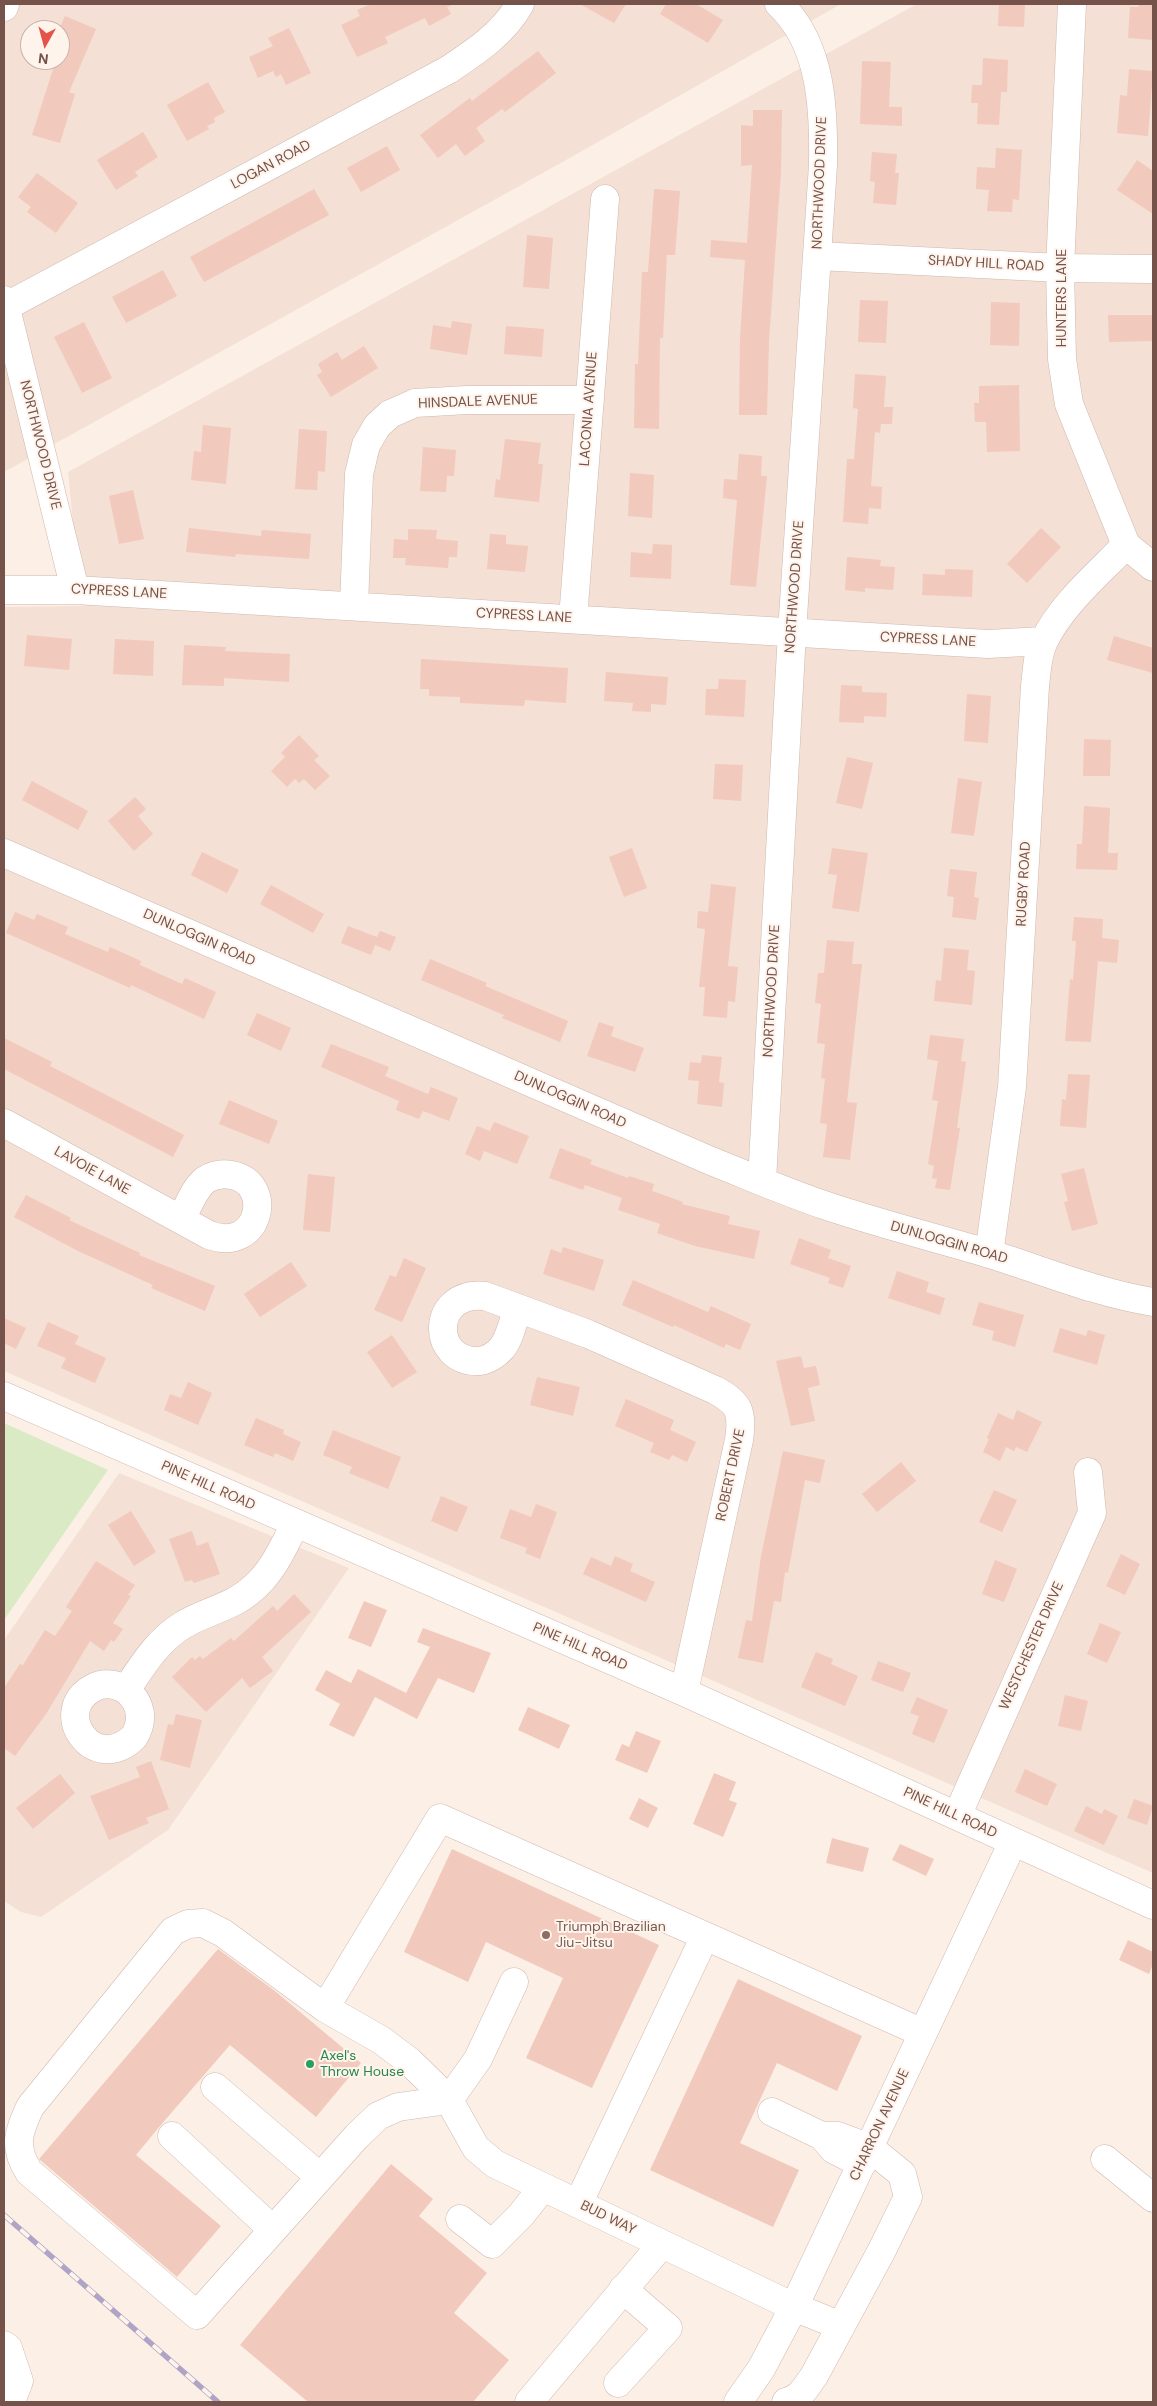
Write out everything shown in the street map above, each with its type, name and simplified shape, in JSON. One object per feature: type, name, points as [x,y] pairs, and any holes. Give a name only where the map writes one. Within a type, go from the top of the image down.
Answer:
[{"type":"street","name":"LOGAN ROAD","points":[[5,304],[448,70],[485,45],[515,14],[520,4]]},
{"type":"street","name":"NORTHWOOD DRIVE","points":[[762,1181],[792,632],[824,165],[824,116],[815,68],[802,35],[779,4]]},
{"type":"street","name":"HUNTERS LANE","points":[[1072,4],[1060,268],[1062,358],[1069,404],[1126,545],[1153,567]]},
{"type":"street","name":"LACONIA AVENUE","points":[[573,619],[605,199]]},
{"type":"street","name":"SHADY HILL ROAD","points":[[818,256],[1060,268],[1153,269]]},
{"type":"street","name":"NORTHWOOD DRIVE","points":[[5,304],[76,590]]},
{"type":"street","name":"HINSDALE AVENUE","points":[[354,606],[359,474],[366,445],[377,426],[390,414],[415,403],[467,400],[590,400]]},
{"type":"street","name":"RUGBY ROAD","points":[[989,1254],[1012,1087],[1035,686],[1043,641],[1074,599],[1126,545]]},
{"type":"street","name":"CYPRESS LANE","points":[[4,590],[76,590],[995,644],[1043,641]]},
{"type":"street","name":"DUNLOGGIN ROAD","points":[[4,853],[711,1161],[825,1206],[935,1240],[989,1254],[1123,1297],[1153,1302]]},
{"type":"street","name":"LAVOIE LANE","points":[[4,1123],[181,1219]]},
{"type":"street","name":"ROBERT DRIVE","points":[[517,1309],[588,1334],[715,1390],[730,1398],[738,1409],[742,1423],[739,1440],[684,1692]]},
{"type":"street","name":"PINE HILL ROAD","points":[[4,1396],[684,1692],[1153,1905]]},
{"type":"street","name":"WESTCHESTER DRIVE","points":[[957,1816],[1092,1513],[1088,1472]]},
{"type":"street","points":[[126,1690],[151,1652],[166,1637],[184,1624],[250,1591],[264,1578],[275,1563],[295,1524]]},
{"type":"street","points":[[325,2008],[440,1818],[923,2034]]},
{"type":"street","name":"CHARRON AVENUE","points":[[742,2396],[761,2369],[794,2307],[1013,1842]]},
{"type":"street","name":"BUD WAY","points":[[273,2230],[197,2315],[29,2172],[19,2157],[19,2140],[23,2121],[30,2107],[173,1931],[188,1924],[204,1924],[224,1933],[325,2008],[381,2040],[409,2061],[448,2100],[476,2148],[495,2164],[794,2307],[841,2326]]},
{"type":"street","points":[[578,2204],[705,1936]]},
{"type":"street","points":[[172,2136],[273,2230],[357,2136],[378,2116],[398,2107],[448,2100],[478,2059],[514,1982]]},
{"type":"street","points":[[216,2087],[320,2177]]},
{"type":"street","points":[[772,2112],[822,2136],[833,2149],[866,2156],[902,2174],[908,2197],[882,2250],[814,2376],[802,2393],[794,2400],[786,2402]]},
{"type":"street","points":[[1105,2158],[1136,2171],[1153,2198]]},
{"type":"street","points":[[460,2219],[492,2244],[521,2215],[543,2187]]},
{"type":"street","points":[[528,2402],[662,2244]]},
{"type":"street","points":[[618,2383],[668,2328],[623,2289]]},
{"type":"street","points":[[4,2345],[8,2348],[19,2381],[11,2402]]},
{"type":"street","points":[[742,2396],[778,2402]]},
{"type":"shaded area","points":[[4,4],[841,4],[559,164],[4,472]]},
{"type":"shaded area","points":[[917,4],[1153,4],[1153,1873],[4,1371],[4,607],[81,606],[68,472]]},
{"type":"shaded area","points":[[119,1473],[349,1568],[168,1830],[41,1917],[21,1912],[4,1901],[4,1640]]},
{"type":"green space","points":[[4,1423],[108,1470],[4,1620]]},
{"type":"building","points":[[371,4],[454,4],[447,7],[451,14],[429,26],[425,18],[385,37],[388,43],[357,57],[341,25],[360,16],[357,10]]},
{"type":"building","points":[[580,4],[626,4],[614,23]]},
{"type":"building","points":[[666,4],[696,4],[723,20],[708,43],[660,14]]},
{"type":"building","points":[[999,4],[1025,4],[1024,27],[998,26]]},
{"type":"building","points":[[1139,4],[1153,4],[1153,40],[1128,38],[1130,7],[1138,7]]},
{"type":"building","points":[[65,16],[96,29],[69,92],[75,94],[60,143],[32,135],[53,70],[70,70],[70,20],[63,20]]},
{"type":"building","points":[[289,28],[311,73],[286,85],[281,74],[276,77],[273,71],[258,78],[249,57],[273,46],[268,38]]},
{"type":"building","points":[[538,51],[556,73],[505,112],[502,109],[476,128],[485,141],[465,156],[456,144],[438,158],[420,135],[470,98],[472,101]]},
{"type":"building","points":[[983,58],[1008,60],[1007,92],[1001,92],[999,125],[977,124],[978,103],[971,103],[972,85],[982,85]]},
{"type":"building","points":[[862,61],[891,62],[889,107],[902,107],[902,126],[860,124]]},
{"type":"building","points":[[1129,69],[1153,71],[1148,136],[1117,133],[1120,95],[1127,96]]},
{"type":"building","points":[[208,82],[225,112],[214,118],[215,122],[207,126],[209,129],[187,141],[167,105]]},
{"type":"building","points":[[753,110],[782,110],[781,172],[769,341],[767,415],[739,415],[740,339],[745,260],[710,257],[711,240],[747,243],[752,165],[741,166],[741,125],[753,126]]},
{"type":"building","points":[[143,132],[158,157],[135,172],[138,176],[116,190],[97,160]]},
{"type":"building","points":[[387,146],[400,170],[361,192],[347,168]]},
{"type":"building","points":[[996,148],[1022,150],[1019,200],[1013,199],[1012,212],[987,211],[989,190],[976,189],[977,167],[995,168]]},
{"type":"building","points":[[872,152],[897,154],[895,173],[899,173],[896,205],[873,203],[875,182],[870,181]]},
{"type":"building","points":[[1137,160],[1153,171],[1153,214],[1117,190]]},
{"type":"building","points":[[37,173],[78,203],[56,233],[27,212],[31,207],[18,197]]},
{"type":"building","points":[[314,189],[329,215],[204,282],[190,257]]},
{"type":"building","points":[[654,189],[680,191],[675,255],[667,255],[663,338],[660,338],[659,429],[634,428],[635,364],[638,364],[642,272],[648,272]]},
{"type":"building","points":[[527,235],[553,238],[549,289],[523,287]]},
{"type":"building","points":[[163,270],[177,296],[126,323],[112,297]]},
{"type":"building","points":[[860,300],[888,301],[886,343],[858,342]]},
{"type":"building","points":[[991,302],[1020,303],[1019,346],[990,345]]},
{"type":"building","points":[[1108,315],[1153,315],[1153,341],[1109,342]]},
{"type":"building","points":[[452,321],[472,324],[467,355],[430,349],[433,325],[451,328]]},
{"type":"building","points":[[84,322],[112,378],[82,393],[54,337]]},
{"type":"building","points":[[506,326],[544,329],[542,357],[504,354]]},
{"type":"building","points":[[364,346],[378,368],[331,397],[317,375],[322,372],[318,364],[337,352],[342,360]]},
{"type":"building","points":[[855,374],[886,376],[884,407],[893,407],[892,424],[881,424],[880,433],[875,432],[871,486],[882,487],[881,509],[869,508],[868,524],[843,522],[847,459],[854,459],[858,409],[853,408]]},
{"type":"building","points":[[1019,385],[1020,451],[987,452],[986,422],[975,422],[974,403],[979,403],[979,386]]},
{"type":"building","points":[[203,425],[231,428],[226,484],[191,480],[194,451],[201,452]]},
{"type":"building","points":[[299,429],[327,431],[325,472],[318,471],[317,490],[295,489]]},
{"type":"building","points":[[505,439],[541,443],[538,464],[543,464],[539,502],[494,497],[496,479],[500,480]]},
{"type":"building","points":[[423,447],[456,450],[454,476],[447,476],[446,492],[420,491]]},
{"type":"building","points":[[739,454],[762,456],[761,476],[767,476],[756,587],[730,585],[737,500],[723,498],[724,479],[737,480]]},
{"type":"building","points":[[630,473],[654,475],[652,518],[628,516]]},
{"type":"building","points":[[133,490],[144,539],[119,544],[109,496]]},
{"type":"building","points":[[189,528],[261,536],[262,530],[311,534],[309,559],[236,554],[235,557],[186,552]]},
{"type":"building","points":[[1041,528],[1061,547],[1027,583],[1007,564]]},
{"type":"building","points":[[408,529],[437,530],[436,539],[458,541],[457,557],[449,557],[448,568],[405,565],[406,558],[393,558],[394,539],[408,540]]},
{"type":"building","points":[[490,534],[506,535],[506,544],[528,546],[525,572],[487,569]]},
{"type":"building","points":[[653,544],[672,545],[671,579],[630,577],[631,552],[652,554]]},
{"type":"building","points":[[847,557],[881,560],[880,566],[895,567],[893,590],[865,588],[865,592],[845,590]]},
{"type":"building","points":[[945,569],[973,570],[972,597],[922,595],[923,574],[945,575]]},
{"type":"building","points":[[27,635],[72,639],[69,670],[24,666]]},
{"type":"building","points":[[1114,636],[1153,648],[1153,673],[1107,660]]},
{"type":"building","points":[[115,639],[154,641],[153,676],[113,674]]},
{"type":"building","points":[[184,645],[226,647],[225,651],[290,654],[289,682],[224,678],[224,686],[182,685]]},
{"type":"building","points":[[421,659],[568,668],[566,703],[525,700],[524,706],[460,703],[460,697],[429,696],[429,689],[420,689]]},
{"type":"building","points":[[606,672],[668,677],[666,705],[651,704],[651,712],[632,711],[633,703],[604,701]]},
{"type":"building","points":[[719,679],[746,680],[744,717],[705,715],[706,689],[718,689]]},
{"type":"building","points":[[841,685],[862,686],[862,692],[887,693],[886,717],[864,716],[864,723],[839,722]]},
{"type":"building","points":[[967,694],[991,696],[988,743],[964,741]]},
{"type":"building","points":[[299,735],[319,756],[314,760],[330,776],[315,790],[304,779],[299,783],[295,779],[287,787],[271,771],[285,757],[281,753]]},
{"type":"building","points":[[1084,739],[1111,740],[1110,776],[1083,776]]},
{"type":"building","points":[[847,757],[873,763],[862,809],[836,803]]},
{"type":"building","points":[[715,764],[743,765],[741,801],[713,799]]},
{"type":"building","points":[[958,778],[982,782],[974,836],[951,833]]},
{"type":"building","points":[[32,781],[88,811],[78,830],[22,800]]},
{"type":"building","points":[[135,797],[146,809],[138,816],[153,834],[134,851],[108,821]]},
{"type":"building","points":[[1084,806],[1110,808],[1108,853],[1118,853],[1117,870],[1076,869],[1077,844],[1082,844]]},
{"type":"building","points":[[632,848],[647,888],[624,897],[609,857]]},
{"type":"building","points":[[832,848],[868,853],[859,912],[832,908],[837,875],[828,874]]},
{"type":"building","points":[[202,852],[239,870],[227,893],[191,875]]},
{"type":"building","points":[[950,869],[977,872],[974,897],[979,898],[976,920],[952,917],[954,897],[947,896]]},
{"type":"building","points":[[711,884],[736,887],[728,966],[738,967],[735,1002],[728,1001],[727,1018],[703,1016],[705,987],[699,987],[705,929],[697,928],[698,911],[708,912]]},
{"type":"building","points":[[271,885],[324,914],[313,933],[260,904]]},
{"type":"building","points":[[15,912],[34,920],[37,914],[68,927],[65,934],[108,952],[110,947],[141,961],[140,965],[182,984],[185,978],[216,992],[204,1019],[131,985],[130,988],[6,933]]},
{"type":"building","points":[[1074,917],[1103,919],[1102,938],[1119,940],[1117,963],[1098,961],[1091,1042],[1065,1041],[1070,979],[1073,980],[1076,941],[1072,941]]},
{"type":"building","points":[[348,926],[377,937],[380,931],[396,937],[390,951],[375,945],[371,955],[341,943]]},
{"type":"building","points":[[827,940],[854,942],[852,964],[862,964],[847,1102],[857,1103],[850,1160],[823,1157],[827,1124],[820,1123],[825,1079],[821,1078],[825,1044],[817,1043],[821,1004],[815,1003],[818,973],[824,973]]},
{"type":"building","points":[[944,948],[969,950],[967,970],[975,971],[972,1005],[934,1001],[936,980],[941,981]]},
{"type":"building","points":[[430,959],[487,983],[485,986],[568,1021],[560,1042],[502,1018],[504,1015],[421,980]]},
{"type":"building","points":[[257,1013],[291,1028],[281,1051],[247,1035]]},
{"type":"building","points":[[599,1022],[614,1027],[611,1036],[644,1048],[635,1072],[587,1056]]},
{"type":"building","points":[[930,1035],[964,1039],[961,1061],[966,1062],[957,1128],[960,1128],[950,1190],[935,1188],[937,1179],[932,1178],[934,1166],[928,1164],[938,1101],[932,1100],[938,1061],[927,1059]]},
{"type":"building","points":[[4,1038],[52,1062],[50,1066],[184,1135],[173,1157],[4,1069]]},
{"type":"building","points":[[331,1044],[389,1067],[385,1076],[428,1094],[431,1087],[458,1098],[449,1121],[423,1111],[419,1119],[396,1110],[399,1101],[321,1067]]},
{"type":"building","points":[[702,1055],[722,1057],[719,1082],[724,1083],[722,1107],[697,1104],[699,1081],[688,1080],[690,1062],[701,1063]]},
{"type":"building","points":[[1068,1074],[1090,1075],[1086,1128],[1060,1126],[1062,1099],[1066,1100]]},
{"type":"building","points":[[229,1100],[278,1121],[269,1144],[219,1124]]},
{"type":"building","points":[[494,1122],[529,1136],[517,1164],[484,1151],[480,1161],[465,1154],[477,1126],[490,1131]]},
{"type":"building","points":[[560,1148],[592,1160],[590,1164],[628,1178],[629,1176],[654,1184],[652,1191],[683,1202],[682,1204],[730,1216],[728,1224],[760,1231],[754,1259],[695,1246],[657,1233],[660,1224],[618,1210],[622,1198],[585,1185],[583,1190],[549,1178]]},
{"type":"building","points":[[1084,1168],[1098,1224],[1072,1231],[1064,1202],[1068,1201],[1061,1174]]},
{"type":"building","points":[[308,1174],[335,1177],[330,1232],[303,1230]]},
{"type":"building","points":[[26,1195],[71,1218],[69,1220],[140,1253],[139,1255],[215,1286],[205,1311],[151,1288],[153,1285],[78,1251],[14,1217]]},
{"type":"building","points":[[799,1238],[831,1250],[828,1258],[851,1266],[843,1288],[828,1283],[830,1278],[790,1264]]},
{"type":"building","points":[[563,1247],[604,1260],[594,1291],[543,1274],[551,1249],[561,1253]]},
{"type":"building","points":[[404,1258],[426,1268],[402,1322],[374,1310],[390,1275],[396,1277]]},
{"type":"building","points":[[291,1262],[307,1286],[260,1317],[244,1294]]},
{"type":"building","points":[[897,1271],[929,1282],[926,1292],[945,1298],[940,1315],[888,1298]]},
{"type":"building","points":[[633,1280],[708,1312],[711,1306],[751,1324],[740,1350],[726,1344],[724,1348],[674,1325],[673,1327],[622,1305]]},
{"type":"building","points":[[979,1302],[1024,1315],[1015,1347],[992,1340],[994,1331],[972,1325]]},
{"type":"building","points":[[4,1318],[26,1328],[16,1349],[4,1343]]},
{"type":"building","points":[[48,1322],[79,1336],[75,1344],[106,1358],[95,1383],[61,1368],[66,1358],[37,1346]]},
{"type":"building","points":[[1060,1328],[1086,1336],[1088,1330],[1105,1335],[1097,1365],[1053,1352]]},
{"type":"building","points":[[392,1335],[417,1372],[392,1388],[367,1352]]},
{"type":"building","points":[[801,1356],[804,1368],[816,1366],[820,1385],[808,1388],[815,1421],[791,1426],[776,1361]]},
{"type":"building","points":[[537,1377],[580,1387],[573,1416],[530,1405]]},
{"type":"building","points":[[188,1382],[212,1393],[198,1425],[164,1410],[170,1394],[181,1398]]},
{"type":"building","points":[[626,1399],[674,1420],[670,1430],[696,1442],[687,1462],[672,1455],[669,1460],[650,1452],[654,1443],[615,1426]]},
{"type":"building","points":[[1017,1410],[1042,1422],[1027,1452],[1016,1447],[1014,1451],[1006,1447],[1000,1461],[983,1452],[998,1413],[1013,1420]]},
{"type":"building","points":[[256,1418],[284,1430],[283,1434],[301,1442],[293,1461],[275,1453],[273,1457],[244,1445]]},
{"type":"building","points":[[333,1430],[401,1457],[388,1489],[349,1473],[352,1467],[323,1455]]},
{"type":"building","points":[[783,1451],[825,1460],[820,1483],[805,1480],[788,1573],[785,1572],[781,1602],[774,1601],[763,1663],[738,1658],[746,1620],[752,1621],[761,1556]]},
{"type":"building","points":[[901,1462],[916,1481],[877,1512],[862,1494]]},
{"type":"building","points":[[994,1490],[1017,1500],[1002,1532],[979,1522]]},
{"type":"building","points":[[441,1496],[468,1507],[457,1532],[431,1521]]},
{"type":"building","points":[[536,1504],[557,1512],[540,1559],[525,1553],[527,1548],[500,1538],[510,1509],[531,1517]]},
{"type":"building","points":[[131,1511],[156,1552],[134,1566],[108,1525]]},
{"type":"building","points":[[192,1531],[197,1546],[208,1542],[220,1574],[194,1583],[192,1580],[185,1582],[169,1539]]},
{"type":"building","points":[[1121,1554],[1140,1564],[1125,1595],[1106,1586]]},
{"type":"building","points":[[615,1556],[633,1564],[630,1571],[655,1582],[646,1602],[583,1574],[591,1557],[611,1566]]},
{"type":"building","points":[[995,1560],[1017,1569],[1004,1602],[982,1594]]},
{"type":"building","points":[[96,1561],[135,1585],[128,1595],[131,1596],[113,1623],[123,1629],[114,1642],[111,1640],[104,1651],[90,1641],[46,1714],[15,1756],[4,1748],[4,1688],[20,1664],[23,1665],[45,1630],[55,1636],[72,1611],[66,1607]]},
{"type":"building","points":[[294,1594],[311,1612],[262,1657],[273,1671],[250,1688],[242,1678],[206,1712],[172,1677],[192,1657],[195,1660],[200,1656],[203,1659],[231,1638],[234,1641],[273,1606],[277,1611]]},
{"type":"building","points":[[364,1601],[387,1610],[371,1647],[348,1638]]},
{"type":"building","points":[[1100,1623],[1121,1632],[1107,1663],[1087,1654]]},
{"type":"building","points":[[423,1628],[491,1653],[474,1693],[438,1678],[417,1719],[375,1697],[354,1737],[329,1725],[340,1704],[315,1690],[326,1670],[351,1683],[358,1669],[406,1693],[430,1647],[417,1642]]},
{"type":"building","points":[[816,1652],[833,1659],[831,1664],[858,1676],[845,1706],[801,1687]]},
{"type":"building","points":[[878,1661],[911,1673],[903,1692],[871,1680]]},
{"type":"building","points":[[1065,1695],[1088,1701],[1081,1731],[1058,1726]]},
{"type":"building","points":[[917,1697],[948,1710],[934,1743],[912,1734],[919,1716],[910,1713]]},
{"type":"building","points":[[528,1707],[570,1725],[559,1749],[518,1730]]},
{"type":"building","points":[[176,1714],[202,1720],[190,1768],[160,1760],[168,1724],[173,1725]]},
{"type":"building","points":[[636,1731],[661,1741],[647,1773],[615,1760],[622,1744],[629,1747]]},
{"type":"building","points":[[151,1761],[169,1809],[146,1818],[149,1823],[109,1840],[90,1796],[140,1777],[136,1767]]},
{"type":"building","points":[[1025,1769],[1057,1784],[1047,1806],[1015,1792]]},
{"type":"building","points":[[714,1773],[736,1782],[729,1800],[737,1803],[723,1837],[693,1824]]},
{"type":"building","points":[[60,1774],[75,1793],[33,1829],[16,1808]]},
{"type":"building","points":[[639,1798],[658,1808],[648,1828],[629,1819]]},
{"type":"building","points":[[1134,1799],[1153,1806],[1147,1825],[1127,1818]]},
{"type":"building","points":[[1086,1806],[1102,1814],[1104,1809],[1118,1816],[1104,1845],[1074,1831]]},
{"type":"building","points":[[832,1838],[869,1848],[863,1872],[826,1863]]},
{"type":"building","points":[[900,1844],[934,1859],[926,1876],[892,1860]]},
{"type":"building","points":[[452,1849],[659,1945],[592,2088],[526,2058],[563,1978],[486,1942],[468,1982],[404,1952]]},
{"type":"building","points":[[1128,1940],[1153,1952],[1153,1964],[1149,1974],[1119,1960]]},
{"type":"building","points":[[218,1949],[275,1991],[361,2063],[316,2117],[230,2045],[160,2126],[136,2155],[221,2226],[177,2277],[39,2159]]},
{"type":"building","points":[[738,1979],[862,2036],[837,2091],[777,2063],[740,2143],[799,2170],[773,2227],[650,2170]]},
{"type":"building","points":[[391,2164],[433,2199],[419,2216],[487,2273],[454,2313],[509,2360],[473,2402],[308,2402],[240,2345]]},
{"type":"railway","points":[[4,2215],[218,2402]]},
{"type":"place","name":"Triumph Brazilian Jiu-Jitsu","points":[[546,1935]]},
{"type":"place","name":"Axel's Throw House","points":[[310,2064]]}]
